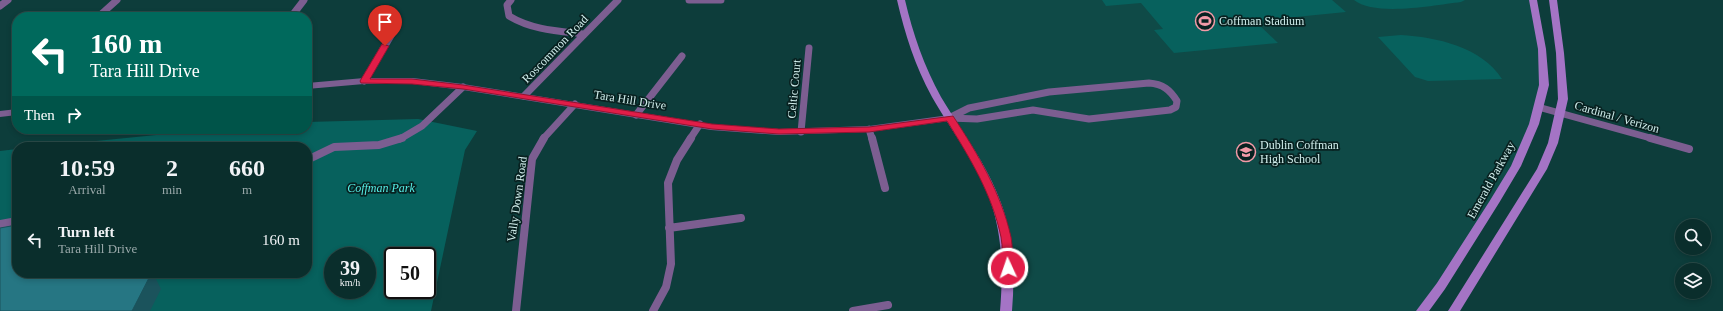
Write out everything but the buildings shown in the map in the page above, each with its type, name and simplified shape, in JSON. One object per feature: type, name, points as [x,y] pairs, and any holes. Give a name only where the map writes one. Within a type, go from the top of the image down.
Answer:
[{"type":"main road","points":[[901,0],[916,55],[935,95],[982,171],[1003,224],[1006,239],[1008,283],[1006,311]]},
{"type":"main road","name":"Emerald Parkway","points":[[1422,311],[1471,240],[1516,166],[1534,124],[1544,85],[1542,49],[1533,0]]},
{"type":"main road","points":[[1454,311],[1542,169],[1553,143],[1564,98],[1553,0]]},
{"type":"street","points":[[0,6],[8,0]]},
{"type":"street","points":[[104,12],[117,0]]},
{"type":"street","points":[[295,12],[304,0]]},
{"type":"street","points":[[511,0],[507,5],[509,16],[518,22],[533,27],[584,34]]},
{"type":"street","name":"Roscommon Road","points":[[524,96],[618,0]]},
{"type":"street","points":[[689,0],[721,0]]},
{"type":"street","points":[[364,81],[392,34]]},
{"type":"street","name":"Celtic Court","points":[[801,132],[809,48]]},
{"type":"street","points":[[636,115],[682,56]]},
{"type":"street","name":"Tara Hill Drive","points":[[312,86],[364,81],[412,81],[524,96],[700,124],[772,131],[801,132],[869,129],[950,118]]},
{"type":"street","points":[[1153,83],[1166,86],[1177,101],[1176,107],[1170,110],[1096,119],[1075,118],[1034,110],[977,119],[950,118],[969,108],[1049,92],[1153,83]]},
{"type":"street","points":[[312,157],[336,146],[371,146],[392,142],[410,134],[463,87]]},
{"type":"street","points":[[1029,96],[1034,110]]},
{"type":"street","name":"Vally Down Road","points":[[516,311],[532,159],[541,142],[575,104]]},
{"type":"street","name":"Cardinal / Verizon","points":[[1538,107],[1689,149]]},
{"type":"street","points":[[0,114],[12,113]]},
{"type":"street","points":[[653,311],[662,298],[670,280],[671,266],[667,196],[671,173],[676,161],[700,124]]},
{"type":"street","points":[[869,129],[885,188]]},
{"type":"street","points":[[669,228],[741,218]]},
{"type":"street","points":[[0,224],[12,223]]},
{"type":"street","points":[[853,311],[888,305]]},
{"type":"shaded area","name":"Dublin Coffman High School","points":[[901,0],[1533,0],[1544,85],[1516,166],[1422,311],[1006,311],[1007,253],[982,171],[935,95]]},
{"type":"green space","name":"Coffman Stadium","points":[[1102,0],[1332,0],[1346,12],[1255,21],[1278,43],[1174,53],[1154,30],[1163,29],[1141,3],[1106,6]]},
{"type":"green space","points":[[1354,0],[1465,0],[1461,2],[1421,7],[1390,9],[1364,5]]},
{"type":"green space","points":[[1401,35],[1429,38],[1457,46],[1483,59],[1502,79],[1428,81],[1415,77],[1378,37]]},
{"type":"green space","name":"Coffman Park","points":[[418,119],[477,131],[465,150],[436,287],[436,247],[384,247],[384,299],[434,299],[431,311],[0,311],[0,151],[12,150],[12,278],[312,278],[312,142],[86,142],[166,134],[312,134],[312,122]]},
{"type":"place","name":"Coffman Stadium","points":[[1205,21]]},
{"type":"place","name":"Dublin Coffman High School","points":[[1246,152]]},
{"type":"route","points":[[385,46],[364,81],[412,81],[463,87],[712,127],[779,132],[869,129],[950,118],[982,171],[998,210],[1006,239],[1008,268]]}]
